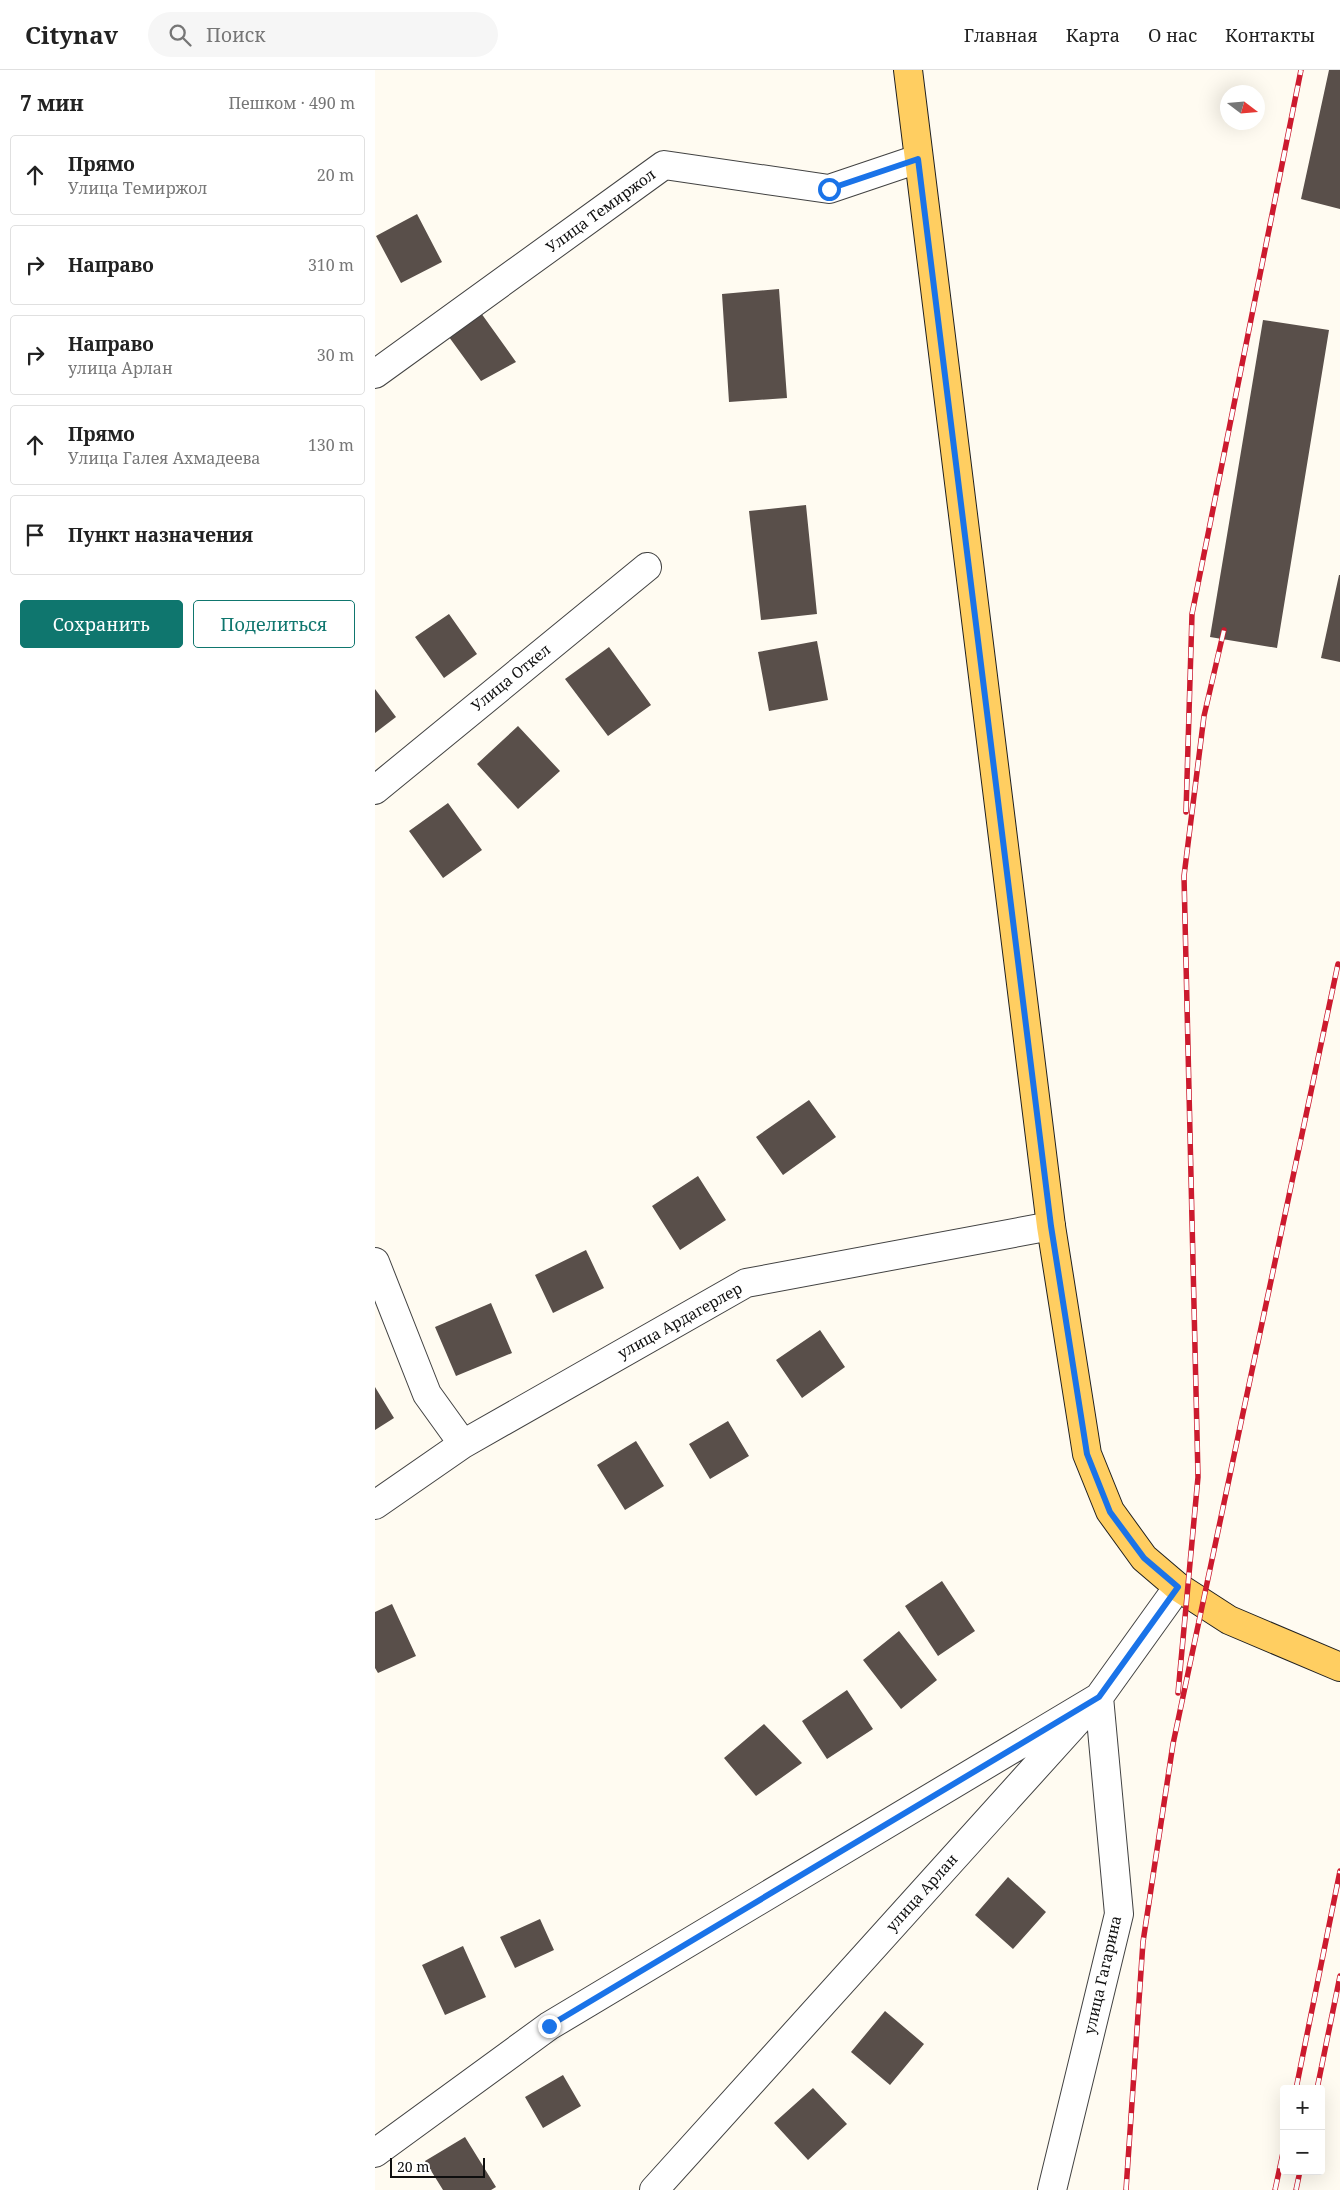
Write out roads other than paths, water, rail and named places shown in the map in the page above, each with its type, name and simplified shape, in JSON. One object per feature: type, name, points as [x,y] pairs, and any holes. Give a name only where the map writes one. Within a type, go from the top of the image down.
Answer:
[{"type":"main road","points":[[907,70],[1051,1226],[1087,1454],[1110,1512],[1144,1558],[1178,1587],[1229,1620],[1340,1667]]},
{"type":"street","name":"Улица Темиржол","points":[[375,374],[663,165],[829,189],[918,159]]},
{"type":"street","name":"Улица Откел","points":[[375,790],[647,567]]},
{"type":"street","name":"улица Ардагерлер","points":[[375,1505],[463,1444],[746,1283],[1051,1226]]},
{"type":"street","points":[[375,1262],[427,1394],[463,1444]]},
{"type":"street","name":"улица Арлан","points":[[654,2190],[1099,1697],[1178,1587]]},
{"type":"street","points":[[375,2153],[549,2026],[1099,1697]]},
{"type":"street","name":"улица Гагарина","points":[[1052,2190],[1119,1914],[1099,1697]]},
{"type":"railway","points":[[1186,812],[1192,614],[1301,70]]},
{"type":"railway","points":[[1178,1693],[1198,1477],[1184,876],[1204,716],[1224,630]]},
{"type":"railway","points":[[1126,2190],[1143,1942],[1173,1744],[1338,964]]},
{"type":"railway","points":[[1297,2085],[1340,1871]]},
{"type":"railway","points":[[1318,2085],[1340,1976]]},
{"type":"railway","points":[[1275,2190],[1280,2167]]},
{"type":"railway","points":[[1296,2190],[1299,2175]]}]
